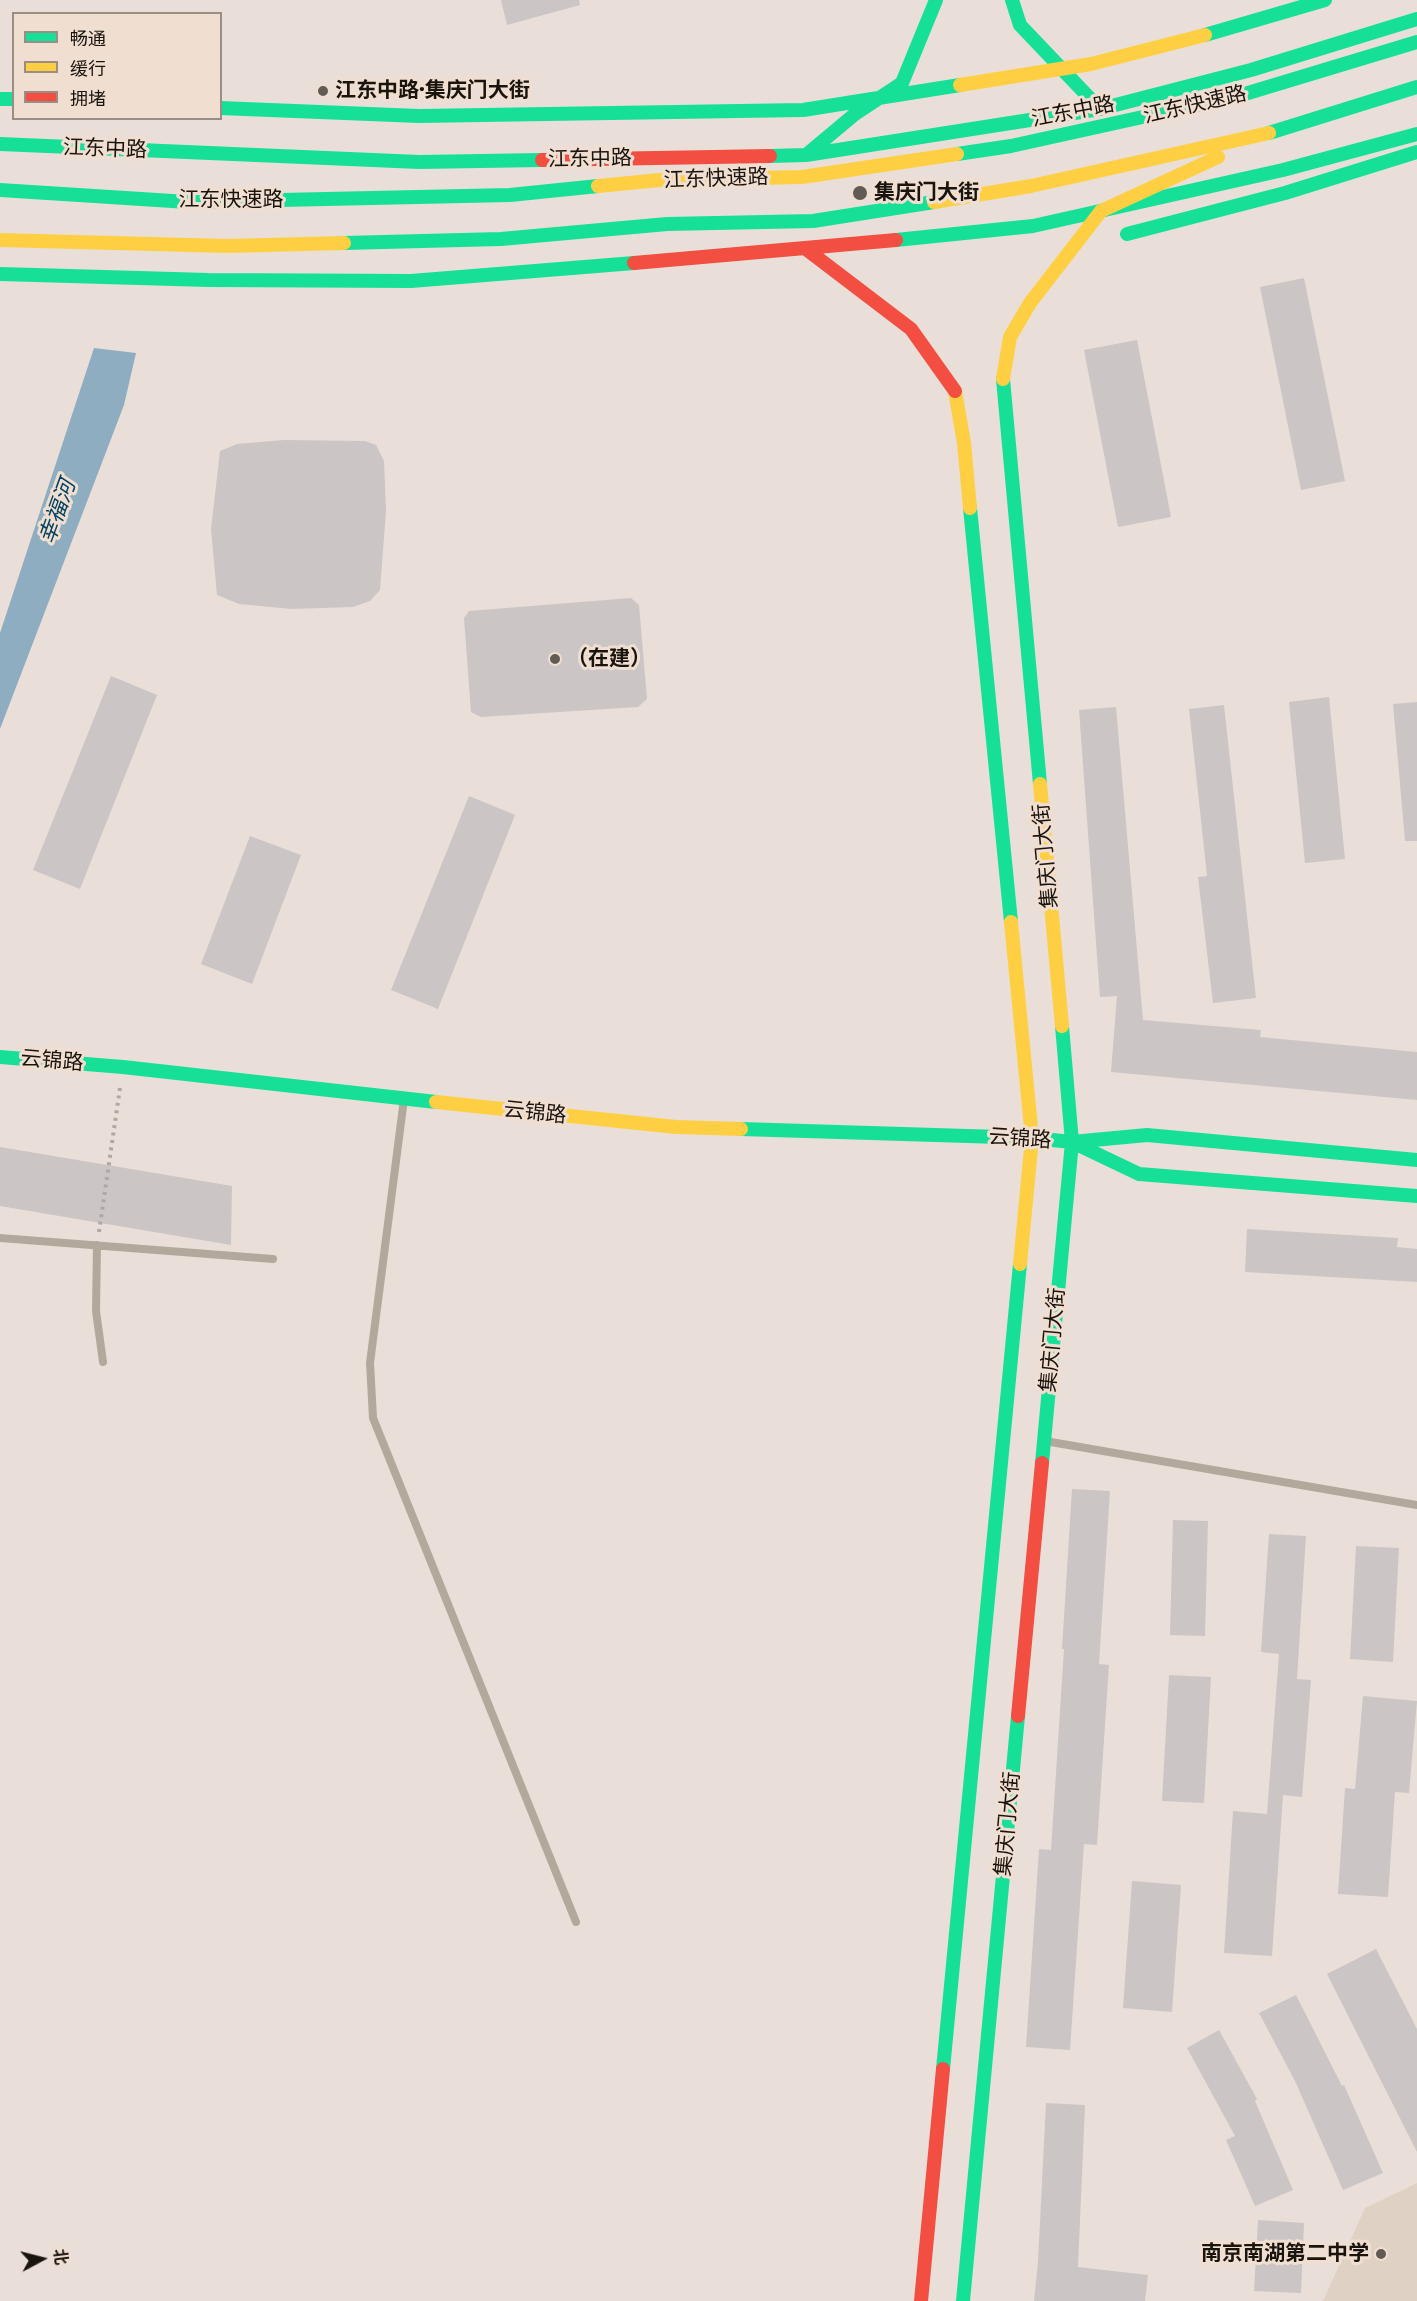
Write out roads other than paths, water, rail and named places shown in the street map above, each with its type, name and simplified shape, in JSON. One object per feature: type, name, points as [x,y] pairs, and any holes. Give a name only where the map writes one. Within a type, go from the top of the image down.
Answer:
[{"type":"main road","points":[[806,155],[855,114],[902,83],[936,0]]},
{"type":"main road","points":[[1012,0],[1020,25],[1100,109],[1265,88]]},
{"type":"main road","name":"江东中路","points":[[222,108],[419,116],[802,110],[1090,64],[1239,27],[1324,0]]},
{"type":"main road","name":"江东中路","points":[[0,144],[419,162],[806,155],[1100,109],[1251,70],[1417,19]]},
{"type":"main road","name":"江东快速路","points":[[0,190],[188,202],[510,195],[660,180],[802,177],[1011,146],[1238,96],[1417,42]]},
{"type":"main road","name":"江东快速路","points":[[0,240],[228,246],[501,239],[667,224],[813,221],[1031,186],[1273,132],[1417,87]]},
{"type":"main road","points":[[1101,211],[1273,132]]},
{"type":"main road","points":[[0,274],[208,280],[411,281],[807,249],[1033,226],[1283,170],[1417,134]]},
{"type":"main road","points":[[1127,234],[1285,193],[1417,152]]},
{"type":"main road","name":"集庆门大街","points":[[963,2301],[1072,1142],[1003,379],[1010,337],[1030,303],[1101,211]]},
{"type":"main road","name":"集庆门大街","points":[[807,249],[911,329],[954,391],[964,443],[1032,1138],[921,2301]]},
{"type":"main road","name":"云锦路","points":[[0,1056],[123,1066],[262,1084],[676,1127],[1032,1138],[1072,1142],[1146,1135],[1417,1160]]},
{"type":"main road","name":"云锦路","points":[[1072,1142],[1139,1174],[1417,1196]]},
{"type":"lane","points":[[404,1099],[370,1363],[374,1418],[576,1922]]},
{"type":"lane","points":[[0,1238],[273,1259]]},
{"type":"lane","points":[[97,1245],[96,1311],[103,1362]]},
{"type":"lane","points":[[1044,1441],[1417,1505]]},
{"type":"water","name":"幸福河","points":[[94,348],[136,353],[124,405],[0,729],[0,633]]},
{"type":"place","name":"江东中路·集庆门大街","points":[[323,91]]},
{"type":"place","name":"集庆门大街","points":[[860,193]]},
{"type":"place","name":"（在建）","points":[[555,659]]},
{"type":"place","name":"南京南湖第二中学","points":[[1381,2254]]}]
